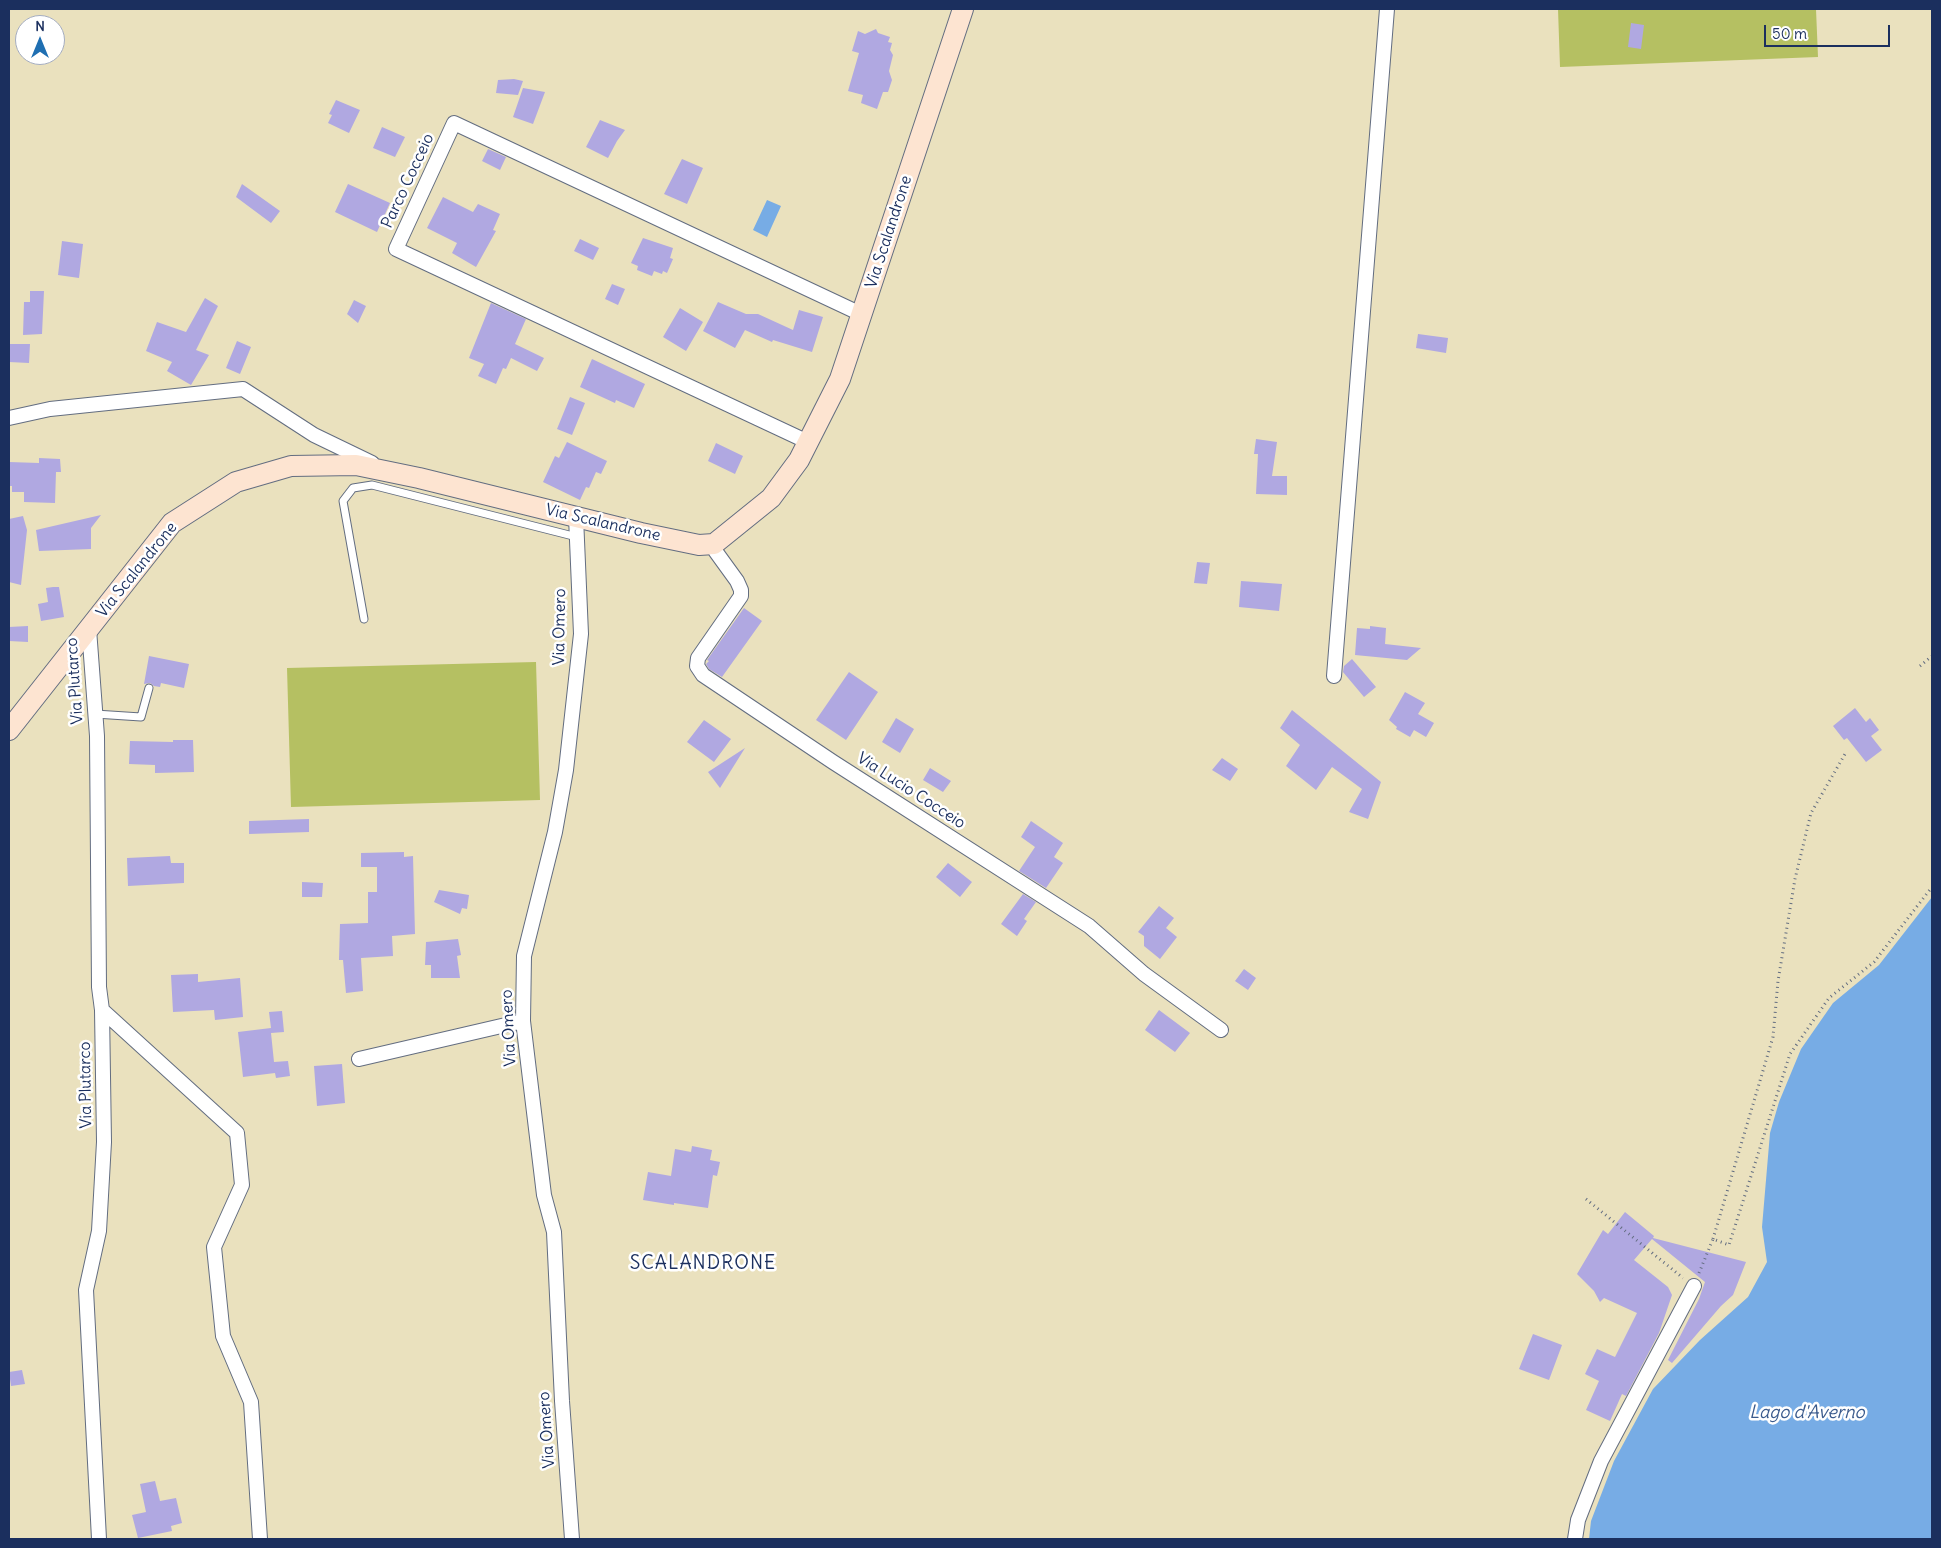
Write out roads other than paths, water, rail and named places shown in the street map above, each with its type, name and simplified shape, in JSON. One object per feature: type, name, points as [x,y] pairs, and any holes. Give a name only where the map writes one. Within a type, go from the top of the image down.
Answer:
[{"type":"street","name":"Via Scalandrone","points":[[9,730],[172,523],[236,482],[291,466],[356,465],[396,474],[576,527],[641,533],[699,545],[714,544],[771,498],[799,460],[840,380],[964,9]]},
{"type":"street","points":[[1334,676],[1388,9]]},
{"type":"street","name":"Parco Cocceio","points":[[808,442],[396,249],[454,124],[861,314]]},
{"type":"street","points":[[9,418],[50,409],[243,389],[314,435],[396,474]]},
{"type":"street","name":"Via Omero","points":[[572,1539],[562,1401],[554,1232],[544,1195],[523,1022],[524,956],[555,832],[567,760],[581,634],[576,527]]},
{"type":"street","name":"Via Lucio Cocceio","points":[[714,544],[716,552],[738,581],[741,596],[698,658],[698,666],[703,675],[833,762],[1089,926],[1144,974],[1221,1030]]},
{"type":"street","name":"Via Plutarco","points":[[89,629],[97,736],[104,1142],[100,1231],[86,1290],[99,1539]]},
{"type":"street","points":[[102,1010],[237,1133],[242,1185],[214,1247],[223,1336],[251,1402],[260,1539]]},
{"type":"street","points":[[359,1059],[523,1022]]},
{"type":"street","points":[[1575,1539],[1578,1520],[1601,1461],[1694,1286]]},
{"type":"lane","points":[[364,619],[343,501],[353,488],[372,485],[576,527]]},
{"type":"lane","points":[[95,714],[141,717],[149,688]]},
{"type":"water","points":[[767,200],[781,206],[767,237],[753,230]]},
{"type":"water","name":"Lago d'Averno","points":[[1932,897],[1932,1539],[1589,1539],[1591,1521],[1614,1461],[1653,1389],[1700,1340],[1748,1297],[1767,1262],[1762,1227],[1770,1133],[1779,1102],[1801,1049],[1833,1003],[1879,965]]},
{"type":"district","name":"SCALANDRONE","points":[[703,1264]]}]
